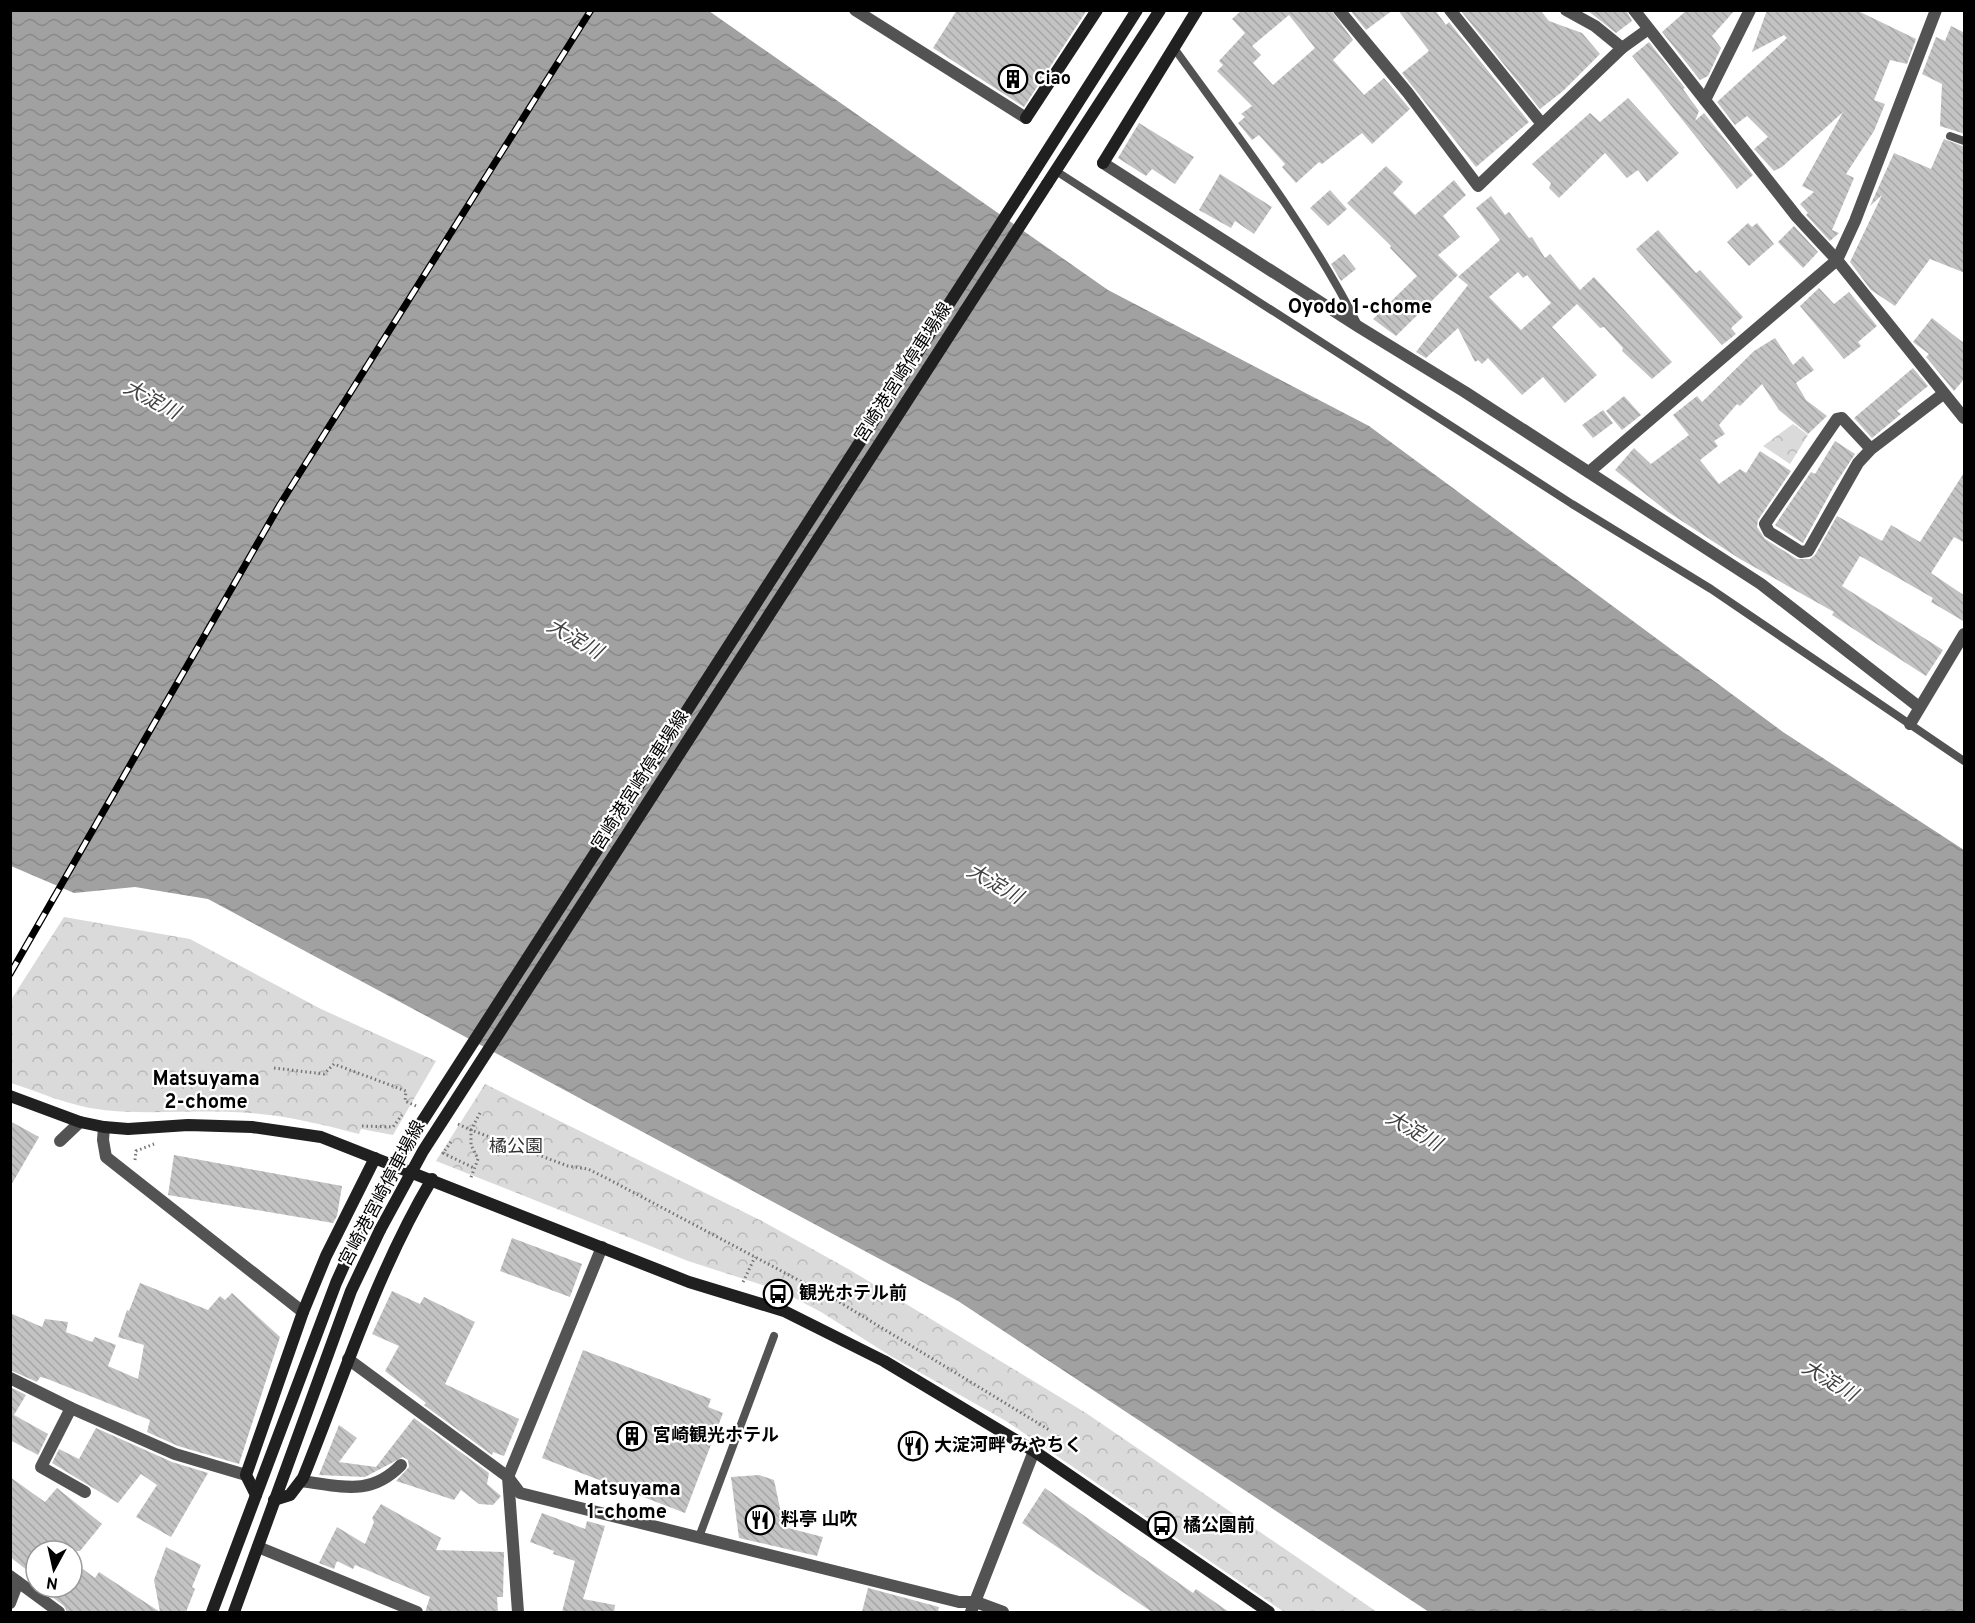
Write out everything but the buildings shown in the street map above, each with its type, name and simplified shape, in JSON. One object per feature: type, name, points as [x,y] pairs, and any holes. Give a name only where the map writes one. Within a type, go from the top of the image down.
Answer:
[{"type":"main road","points":[[1026,117],[1097,10]]},
{"type":"main road","name":"宮崎港宮崎停車場線","points":[[212,1612],[336,1283],[363,1223],[407,1145],[1137,10]]},
{"type":"main road","name":"宮崎港宮崎停車場線","points":[[234,1612],[351,1292],[380,1230],[423,1151],[1160,10]]},
{"type":"main road","points":[[1103,163],[1197,10]]},
{"type":"main road","points":[[10,1096],[80,1122],[104,1127],[128,1130],[188,1125],[252,1126],[321,1137],[689,1282],[784,1311],[884,1361],[1034,1451],[1269,1612]]},
{"type":"main road","points":[[256,1495],[246,1475],[303,1311],[326,1256],[375,1158]]},
{"type":"main road","points":[[274,1500],[290,1495],[301,1481],[326,1424],[348,1359],[378,1284],[412,1212],[432,1179]]},
{"type":"street","points":[[855,10],[1026,117]]},
{"type":"street","points":[[1339,10],[1408,93],[1478,186],[1622,48],[1647,30]]},
{"type":"street","points":[[1450,10],[1542,124]]},
{"type":"street","points":[[1566,10],[1595,26],[1622,48]]},
{"type":"street","points":[[1634,10],[1647,30],[1797,217],[1837,260],[1942,394],[1963,411]]},
{"type":"street","points":[[1705,100],[1750,10]]},
{"type":"street","points":[[1589,472],[1837,260],[1855,220],[1936,10]]},
{"type":"street","points":[[1103,163],[1761,584],[1919,707]]},
{"type":"street","points":[[1871,449],[1842,418],[1837,419],[1765,524],[1769,532],[1801,552],[1808,551],[1858,463],[1871,449],[1942,394]]},
{"type":"street","points":[[1910,724],[1965,634]]},
{"type":"street","points":[[60,1142],[80,1122]]},
{"type":"street","points":[[104,1127],[102,1140],[106,1157],[303,1311]]},
{"type":"street","points":[[518,1612],[508,1477],[602,1247]]},
{"type":"street","points":[[348,1359],[508,1477],[520,1493],[974,1607],[1003,1612]]},
{"type":"street","points":[[10,1378],[71,1408],[176,1454],[246,1475]]},
{"type":"street","points":[[71,1408],[41,1467],[85,1492]]},
{"type":"street","points":[[974,1607],[1034,1451]]},
{"type":"street","points":[[301,1481],[351,1487],[374,1486],[389,1477],[400,1465]]},
{"type":"street","points":[[258,1547],[417,1612]]},
{"type":"street","points":[[10,1603],[14,1579],[59,1612]]},
{"type":"lane","points":[[1174,48],[1257,161],[1341,292],[1359,327]]},
{"type":"lane","points":[[1950,136],[1965,141]]},
{"type":"lane","points":[[1056,171],[1572,504],[1711,589],[1965,761]]},
{"type":"lane","points":[[699,1537],[774,1336]]},
{"type":"path","points":[[274,1068],[324,1074],[334,1064],[406,1091],[405,1101]]},
{"type":"path","points":[[480,1113],[471,1130],[568,1166],[588,1169],[836,1300],[1052,1431]]},
{"type":"path","points":[[362,1126],[393,1127],[402,1115]]},
{"type":"path","points":[[450,1142],[443,1153],[474,1168]]},
{"type":"path","points":[[135,1162],[136,1150],[160,1143]]},
{"type":"path","points":[[742,1282],[755,1257]]},
{"type":"green space","points":[[1793,424],[1808,435],[1790,464],[1763,446]]},
{"type":"green space","points":[[64,917],[190,939],[321,1009],[436,1061],[393,1135],[361,1129],[359,1134],[264,1114],[125,1112],[90,1108],[11,1083],[11,1000]]},
{"type":"green space","name":"橘公園","points":[[485,1084],[762,1221],[850,1270],[1086,1413],[1377,1612],[1284,1612],[1006,1421],[889,1355],[821,1312],[781,1291],[688,1261],[436,1161]]},
{"type":"water","name":"大淀川","points":[[11,11],[709,11],[1108,290],[1369,426],[1783,732],[1964,850],[1964,1612],[1429,1612],[958,1301],[208,899],[135,887],[74,893],[11,866]]},
{"type":"railway","points":[[10,974],[279,506],[591,10]]},
{"type":"place","name":"Ciao","points":[[1013,79]]},
{"type":"place","name":"観光ホテル前","points":[[778,1294]]},
{"type":"place","name":"宮崎観光ホテル","points":[[632,1436]]},
{"type":"place","name":"大淀河畔 みやちく","points":[[913,1446]]},
{"type":"place","name":"料亭 山吹","points":[[760,1520]]},
{"type":"place","name":"橘公園前","points":[[1162,1526]]},
{"type":"district","name":"Oyodo 1-chome","points":[[1360,308]]},
{"type":"district","name":"Matsuyama 2-chome","points":[[206,1092]]},
{"type":"district","name":"Matsuyama 1-chome","points":[[627,1502]]}]
